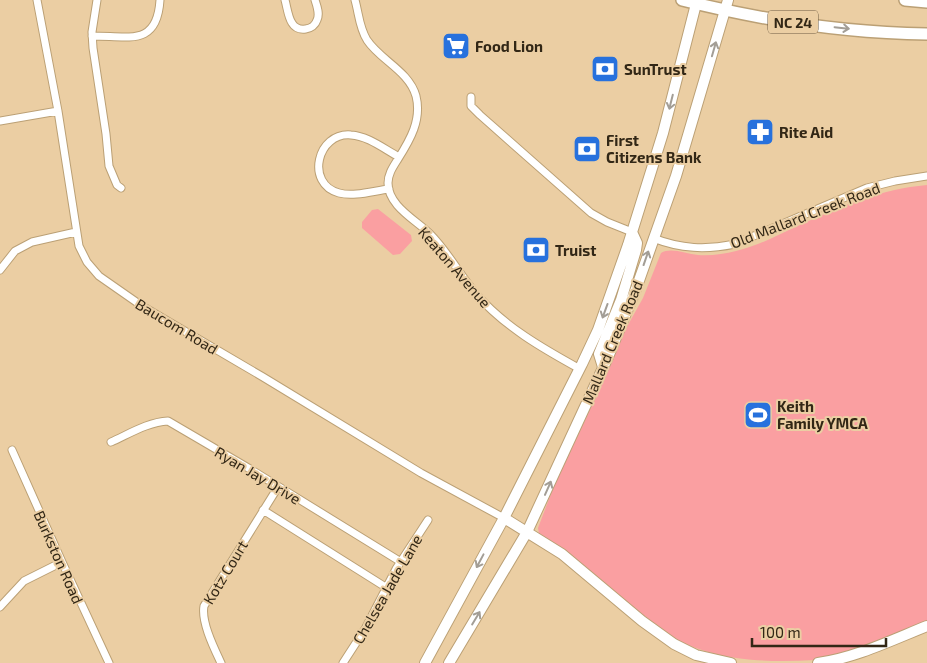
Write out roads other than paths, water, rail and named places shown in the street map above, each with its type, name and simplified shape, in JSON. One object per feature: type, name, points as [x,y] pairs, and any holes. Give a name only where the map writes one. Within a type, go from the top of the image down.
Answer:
[{"type":"main road","name":"NC 24","points":[[682,0],[726,5],[814,25],[876,32],[927,34]]},
{"type":"main road","points":[[905,0],[927,2]]},
{"type":"main road","name":"Mallard Creek Road","points":[[426,663],[504,518],[598,330],[664,133],[697,2]]},
{"type":"main road","name":"Mallard Creek Road","points":[[449,663],[527,532],[636,289],[678,171],[726,5]]},
{"type":"main road","points":[[602,367],[599,354],[621,300],[636,250],[637,243],[632,232]]},
{"type":"main road","points":[[504,518],[562,554],[642,621],[674,644],[696,655],[731,663]]},
{"type":"main road","points":[[818,663],[828,662],[927,626]]},
{"type":"street","name":"Baucom Road","points":[[37,0],[58,111],[76,232],[83,256],[99,276],[142,306],[263,377],[421,474],[504,518]]},
{"type":"street","points":[[97,0],[92,36],[109,166],[117,185],[121,188]]},
{"type":"street","points":[[92,36],[144,35],[153,28],[159,12],[160,0]]},
{"type":"street","points":[[285,0],[291,22],[296,27],[303,29],[311,28],[317,21],[318,14],[315,0]]},
{"type":"street","points":[[355,0],[359,22],[367,39],[408,81],[416,95],[418,106],[417,122],[389,177],[388,189],[348,194],[334,191],[327,186],[318,168],[318,158],[326,143],[344,134],[364,138],[399,157]]},
{"type":"street","points":[[471,97],[471,106],[480,116],[591,213],[612,225],[632,232]]},
{"type":"street","points":[[0,121],[58,111]]},
{"type":"street","name":"Old Mallard Creek Road","points":[[653,238],[671,245],[689,248],[716,248],[735,244],[867,188],[896,180],[927,176]]},
{"type":"street","name":"Keaton Avenue","points":[[388,189],[394,202],[446,251],[475,292],[492,310],[514,329],[541,348],[580,369]]},
{"type":"street","points":[[0,270],[15,250],[32,242],[76,232]]},
{"type":"street","name":"Ryan Jay Drive","points":[[111,442],[147,425],[168,422],[401,562]]},
{"type":"street","name":"Burkston Road","points":[[12,450],[109,663]]},
{"type":"street","name":"Kotz Court","points":[[222,663],[202,614],[204,606],[278,487]]},
{"type":"street","points":[[263,510],[387,588]]},
{"type":"street","name":"Chelsea Jade Lane","points":[[345,661],[365,629],[401,562],[428,520]]},
{"type":"street","points":[[0,607],[24,581],[62,562]]},
{"type":"street","points":[[345,661],[354,663]]},
{"type":"place","name":"Food Lion","points":[[456,46]]},
{"type":"place","name":"SunTrust","points":[[605,69]]},
{"type":"place","name":"Rite Aid","points":[[760,132]]},
{"type":"place","name":"First Citizens Bank","points":[[587,149]]},
{"type":"place","name":"Truist","points":[[536,250]]},
{"type":"place","name":"Keith Family YMCA","points":[[758,415]]}]
